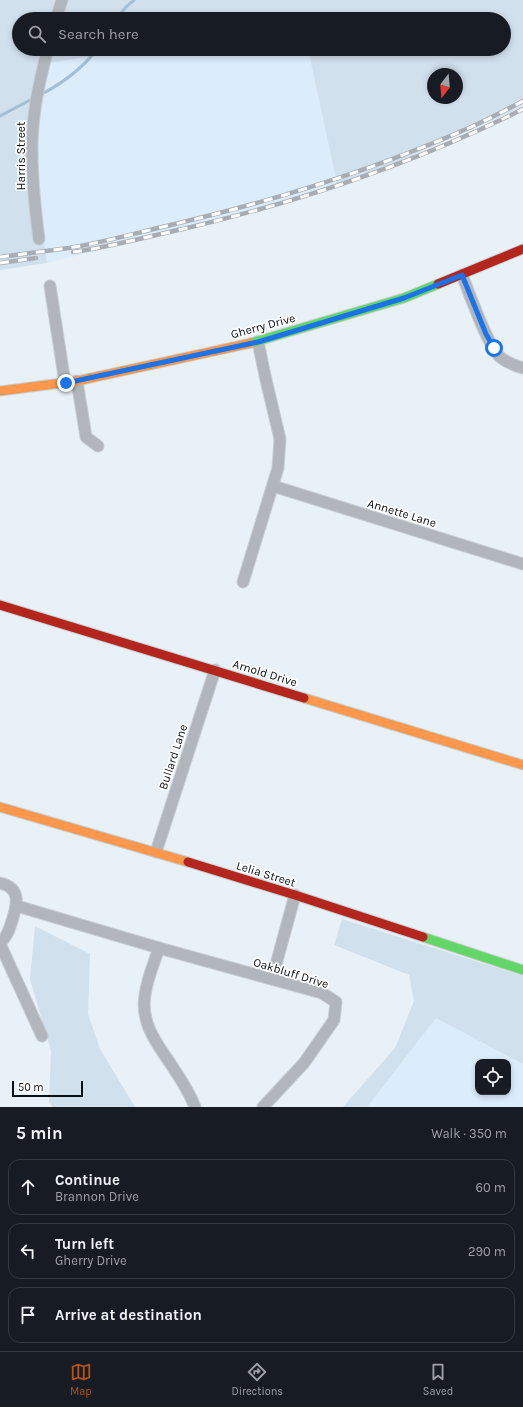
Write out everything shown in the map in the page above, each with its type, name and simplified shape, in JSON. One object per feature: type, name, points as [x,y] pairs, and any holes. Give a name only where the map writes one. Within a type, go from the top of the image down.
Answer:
[{"type":"street","points":[[58,12],[62,0]]},
{"type":"street","name":"Harris Street","points":[[39,240],[34,198],[32,148],[35,110],[47,56]]},
{"type":"street","name":"Gherry Drive","points":[[0,391],[77,381],[258,342],[404,298],[523,249]]},
{"type":"street","points":[[462,275],[486,334],[494,348],[500,357],[523,368]]},
{"type":"street","points":[[50,286],[66,383]]},
{"type":"street","points":[[243,582],[278,468],[280,439],[258,342]]},
{"type":"street","points":[[77,381],[86,437],[98,446]]},
{"type":"street","name":"Annette Lane","points":[[273,486],[523,564]]},
{"type":"street","name":"Arnold Drive","points":[[0,605],[523,765]]},
{"type":"street","name":"Bullard Lane","points":[[156,852],[215,670]]},
{"type":"street","name":"Lelia Street","points":[[0,808],[156,852],[295,895],[523,970]]},
{"type":"street","points":[[0,883],[10,887],[16,897],[16,906],[7,936],[0,944],[42,1036]]},
{"type":"street","points":[[272,979],[295,895]]},
{"type":"street","name":"Oakbluff Drive","points":[[16,906],[272,979],[322,994],[336,1002],[334,1020],[304,1063],[263,1107]]},
{"type":"street","points":[[159,948],[145,995],[145,1016],[153,1039],[176,1071],[191,1096],[195,1107]]},
{"type":"shaded area","points":[[0,0],[523,0],[523,105],[513,111],[338,188],[310,56],[511,56],[511,12],[12,12],[12,56],[93,56],[42,64],[35,180],[47,263],[0,270]]},
{"type":"shaded area","points":[[93,56],[310,56],[338,188],[177,231],[47,263],[35,180],[42,64]]},
{"type":"shaded area","points":[[342,919],[523,976],[523,1064],[436,1018],[367,1107],[343,1107],[395,1048],[414,1001],[409,975],[334,945]]},
{"type":"shaded area","points":[[35,926],[90,954],[88,1014],[100,1049],[135,1107],[53,1107],[49,1102],[51,1051],[30,979]]},
{"type":"shaded area","points":[[436,1018],[523,1064],[523,1107],[367,1107]]},
{"type":"waterway","points":[[122,12],[134,0]]},
{"type":"waterway","points":[[40,95],[71,75],[91,56]]},
{"type":"waterway","points":[[0,116],[34,98]]},
{"type":"railway","points":[[0,257],[96,243],[213,215],[288,194],[362,170],[435,142],[478,124],[523,101]]},
{"type":"railway","points":[[73,252],[114,245],[183,229],[314,193],[398,164],[482,129],[523,109]]},
{"type":"railway","points":[[0,263],[36,258]]},
{"type":"traffic: fast","points":[[251,343],[404,298],[438,284]]},
{"type":"traffic: fast","points":[[423,937],[523,970]]},
{"type":"traffic: slow","points":[[0,391],[77,381],[251,343]]},
{"type":"traffic: slow","points":[[304,698],[523,765]]},
{"type":"traffic: slow","points":[[0,807],[188,862]]},
{"type":"traffic: jam","points":[[438,284],[523,249]]},
{"type":"traffic: jam","points":[[0,605],[304,698]]},
{"type":"traffic: jam","points":[[188,862],[423,937]]},
{"type":"route","points":[[66,383],[258,342],[404,298],[462,275],[486,334],[494,348]]}]
